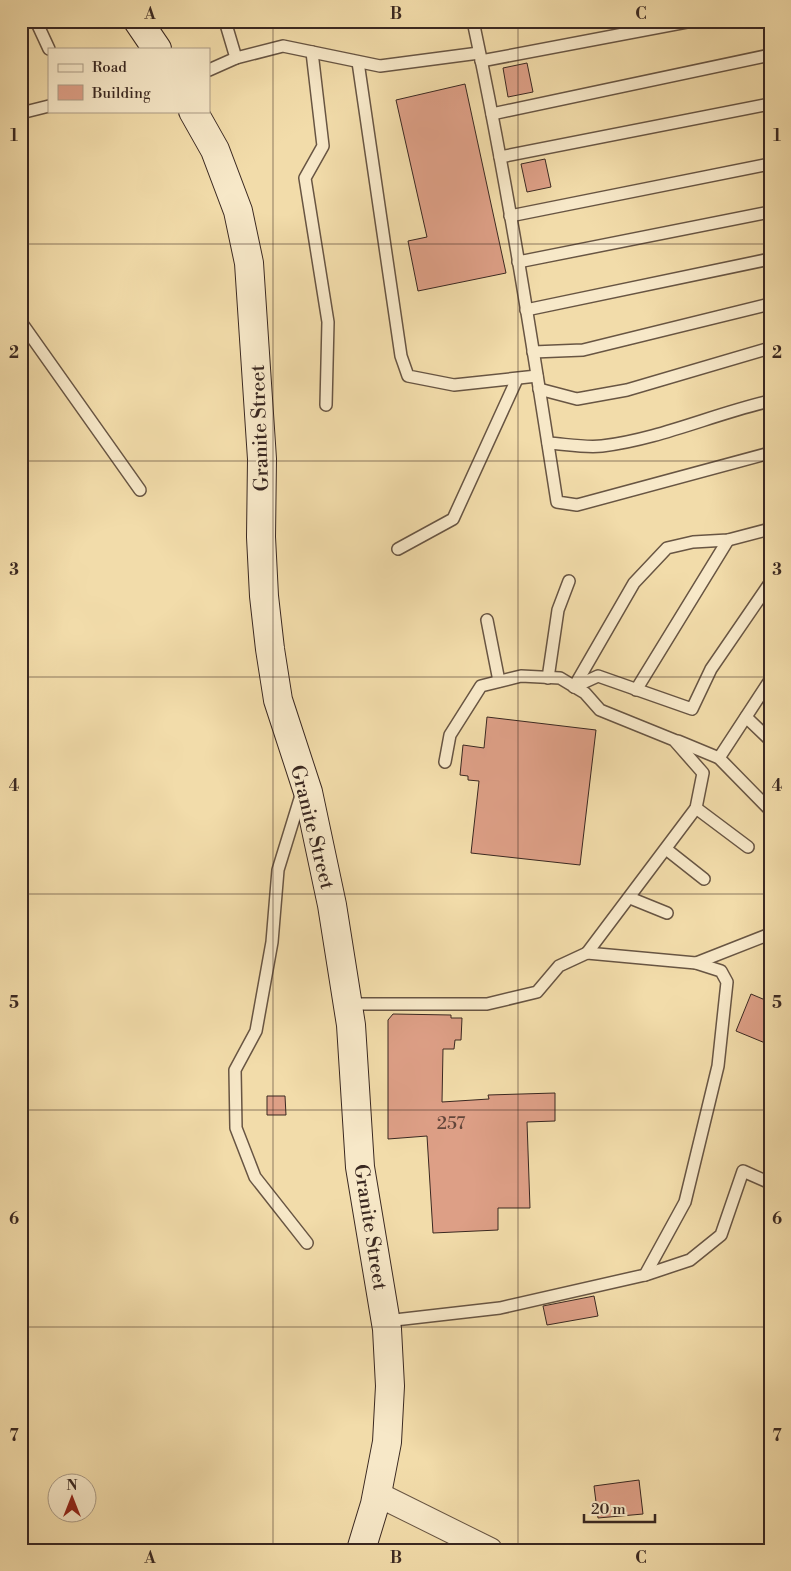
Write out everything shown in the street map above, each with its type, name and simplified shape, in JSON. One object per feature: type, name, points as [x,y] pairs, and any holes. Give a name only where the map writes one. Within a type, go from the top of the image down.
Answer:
[{"type":"street","points":[[138,21],[156,48]]},
{"type":"street","name":"Granite Street","points":[[194,112],[215,150],[238,211],[249,263],[262,459],[261,537],[264,596],[278,700],[305,782],[332,905],[351,1025],[360,1167],[386,1321],[390,1386],[387,1442],[377,1494],[361,1550]]},
{"type":"street","points":[[377,1494],[490,1550]]},
{"type":"lane","points":[[36,21],[49,48]]},
{"type":"lane","points":[[226,21],[236,58]]},
{"type":"lane","points":[[472,21],[500,157],[557,502],[577,505],[770,453]]},
{"type":"lane","points":[[210,70],[236,58],[282,46],[380,66],[480,57],[692,21]]},
{"type":"lane","points":[[312,52],[322,146],[305,178],[328,322],[326,405]]},
{"type":"lane","points":[[492,114],[770,55]]},
{"type":"lane","points":[[358,62],[401,356],[408,376],[454,385],[537,376]]},
{"type":"lane","points":[[500,157],[770,104]]},
{"type":"lane","points":[[21,113],[48,106]]},
{"type":"lane","points":[[510,216],[770,164]]},
{"type":"lane","points":[[518,262],[770,212]]},
{"type":"lane","points":[[526,310],[770,259]]},
{"type":"lane","points":[[533,352],[583,350],[770,304]]},
{"type":"lane","points":[[21,322],[140,490]]},
{"type":"lane","points":[[539,389],[577,399],[627,390],[770,348]]},
{"type":"lane","points":[[398,549],[452,519],[517,379]]},
{"type":"lane","points":[[548,443],[600,446],[669,433],[741,408],[770,401]]},
{"type":"lane","points":[[574,687],[634,584],[667,548],[693,542],[728,540],[770,529]]},
{"type":"lane","points":[[636,690],[728,540]]},
{"type":"lane","points":[[548,678],[558,610],[569,581]]},
{"type":"lane","points":[[574,687],[598,676],[692,709],[711,669],[770,583]]},
{"type":"lane","points":[[487,620],[499,681]]},
{"type":"lane","points":[[445,762],[450,736],[481,686],[521,676],[560,678],[585,693],[600,710],[628,719],[719,758],[770,810]]},
{"type":"lane","points":[[719,758],[770,680]]},
{"type":"lane","points":[[746,717],[770,740]]},
{"type":"lane","points":[[348,1004],[487,1004],[537,992],[559,966],[587,953],[696,808],[703,773],[674,740]]},
{"type":"lane","points":[[305,782],[278,870],[272,942],[256,1031],[235,1070],[236,1128],[256,1177],[307,1243]]},
{"type":"lane","points":[[696,808],[748,847]]},
{"type":"lane","points":[[666,849],[704,879]]},
{"type":"lane","points":[[630,898],[667,913]]},
{"type":"lane","points":[[696,963],[770,934]]},
{"type":"lane","points":[[587,953],[696,963],[721,971],[727,982],[718,1066],[685,1202],[645,1275]]},
{"type":"lane","points":[[386,1321],[500,1308],[645,1275],[690,1260],[721,1235],[744,1171],[770,1183]]},
{"type":"building","points":[[527,63],[533,92],[508,97],[503,68]]},
{"type":"building","points":[[465,84],[506,273],[418,291],[408,241],[427,237],[396,100]]},
{"type":"building","points":[[545,159],[551,187],[527,192],[521,164]]},
{"type":"building","points":[[487,717],[596,730],[580,865],[471,853],[479,781],[468,780],[468,776],[460,775],[463,745],[484,748]]},
{"type":"building","points":[[751,994],[770,1002],[770,1045],[736,1031]]},
{"type":"building","points":[[393,1014],[451,1015],[451,1018],[462,1018],[461,1040],[455,1040],[454,1049],[443,1049],[442,1102],[489,1099],[488,1095],[555,1093],[555,1121],[527,1122],[530,1208],[498,1208],[498,1230],[433,1233],[427,1136],[388,1139],[388,1020]]},
{"type":"building","points":[[267,1096],[285,1096],[286,1115],[267,1115]]},
{"type":"building","points":[[594,1296],[598,1316],[547,1325],[543,1306]]},
{"type":"building","points":[[639,1480],[643,1514],[598,1518],[594,1486]]}]
